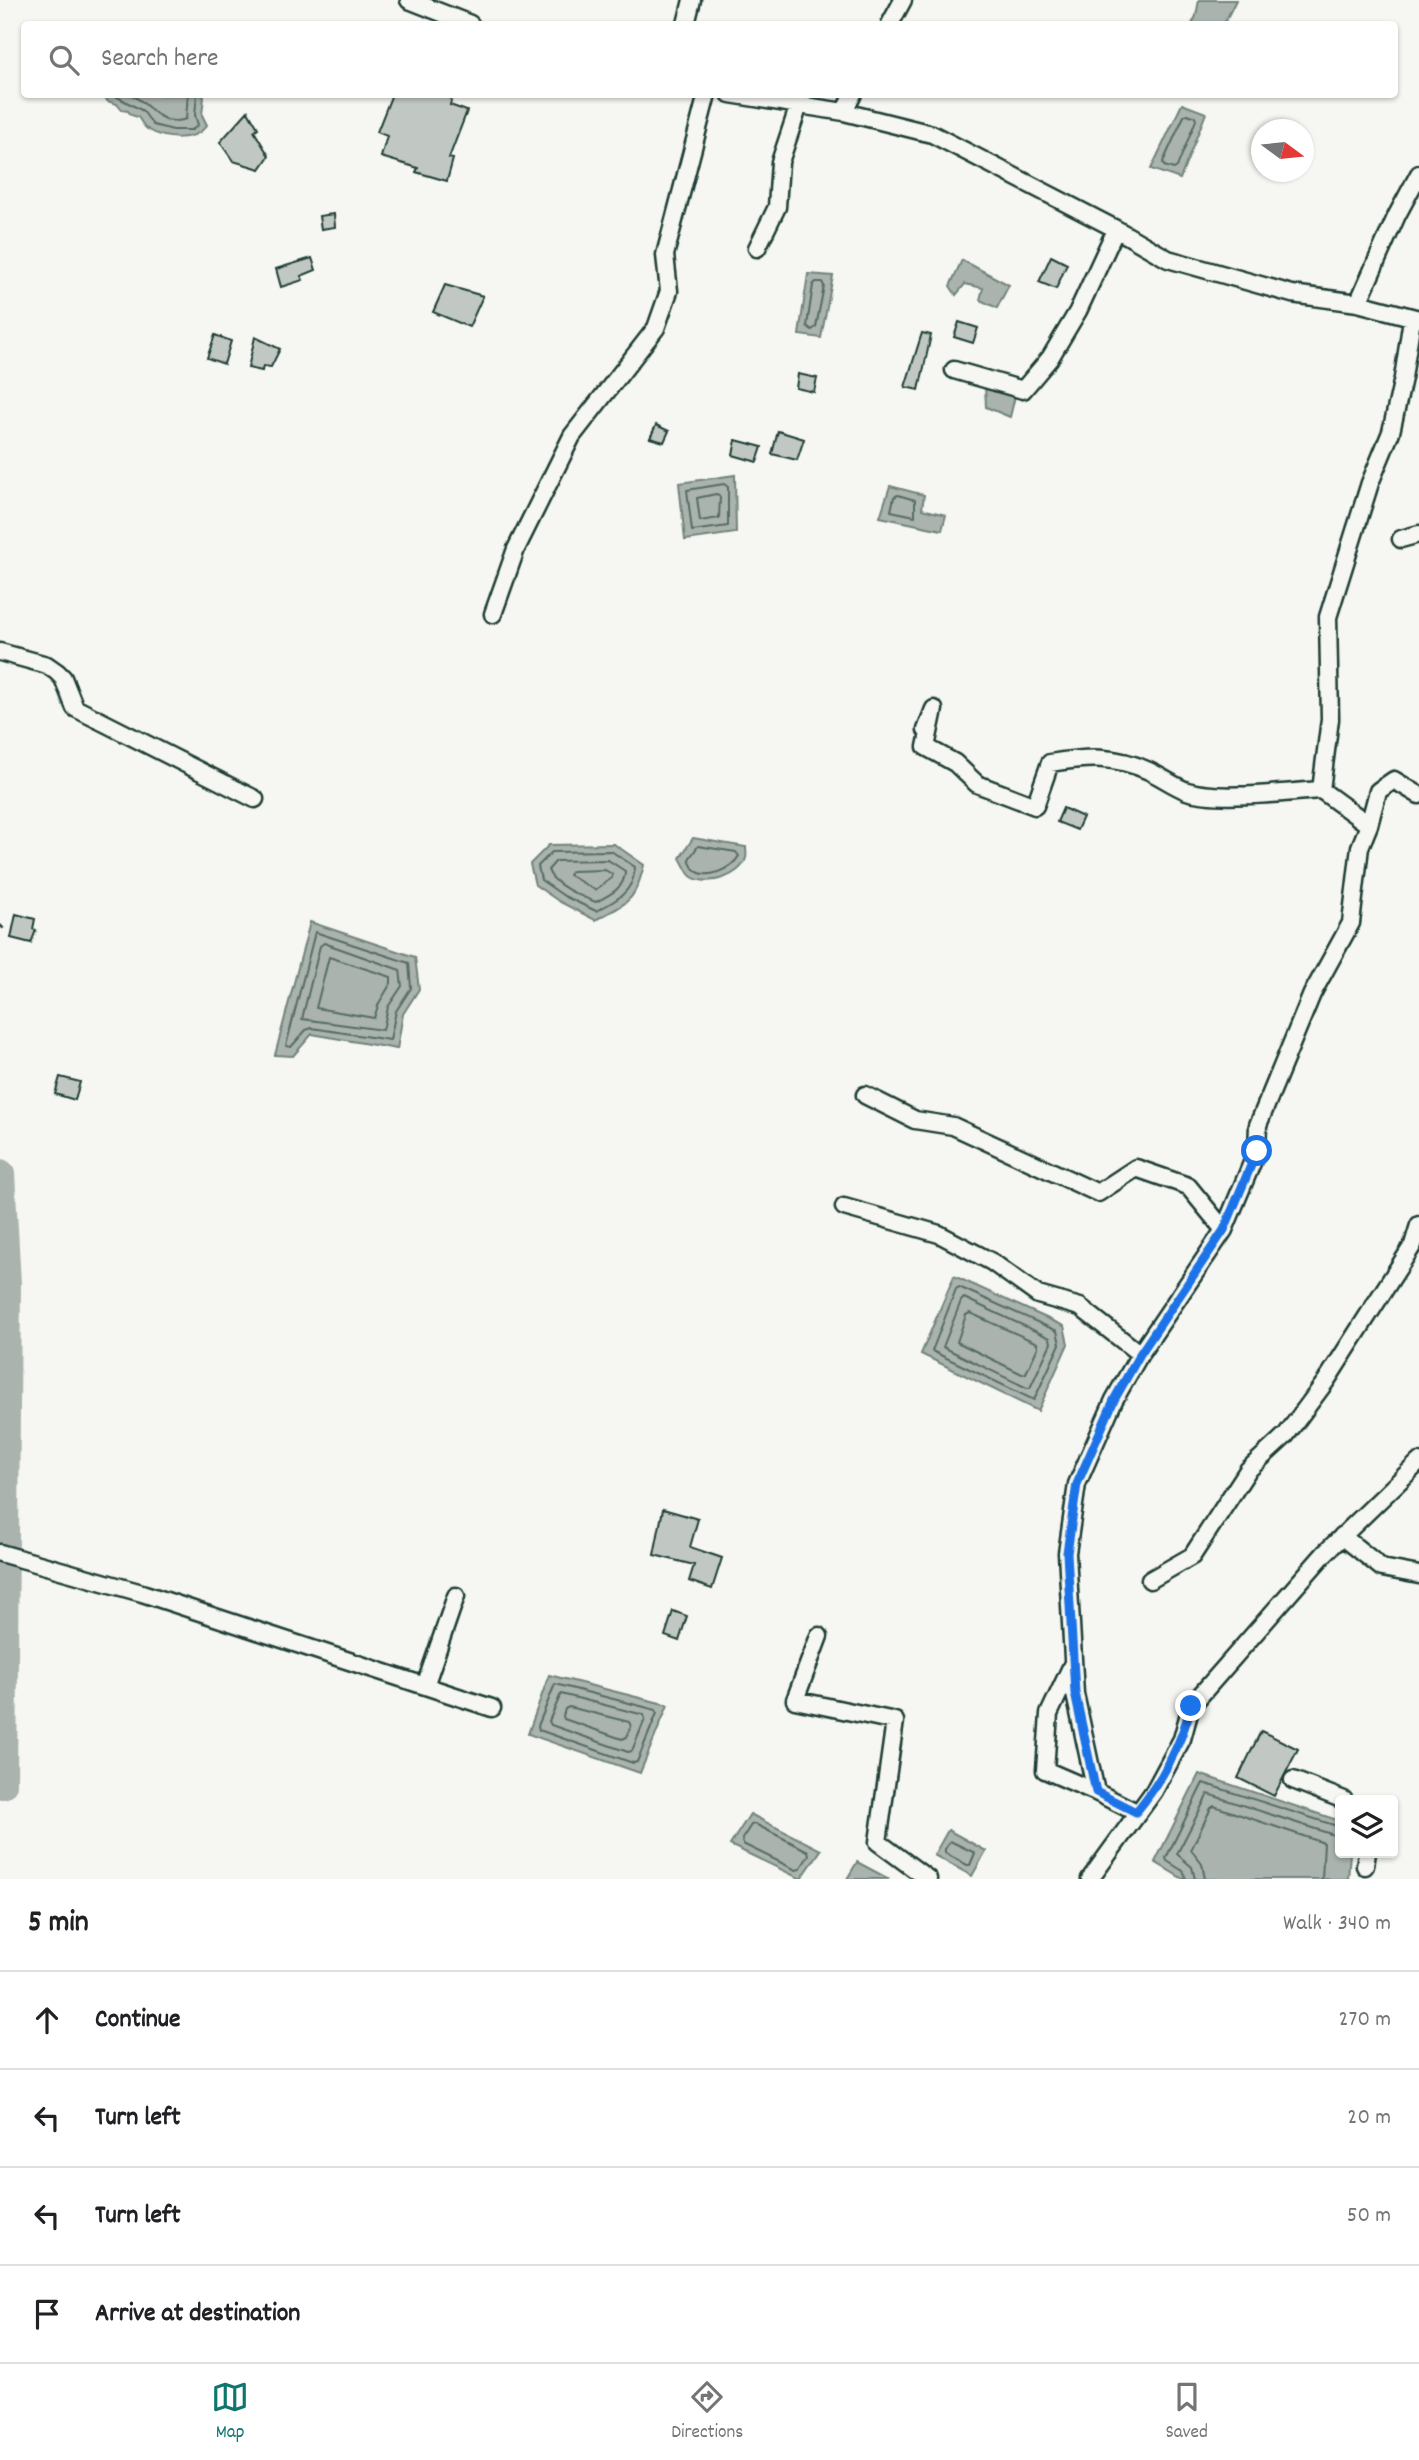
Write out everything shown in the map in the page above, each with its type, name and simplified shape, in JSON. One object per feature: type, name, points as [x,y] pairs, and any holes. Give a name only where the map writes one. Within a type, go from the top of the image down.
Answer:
[{"type":"street","points":[[409,0],[463,21]]},
{"type":"street","points":[[687,21],[692,0]]},
{"type":"street","points":[[892,21],[903,0]]},
{"type":"street","points":[[493,614],[516,549],[572,436],[656,328],[669,291],[665,255],[706,98]]},
{"type":"street","points":[[755,98],[844,112],[932,134],[1116,229],[1168,259],[1292,293],[1358,303],[1416,319],[1391,432],[1370,483],[1328,617],[1330,719],[1321,790]]},
{"type":"street","points":[[844,112],[851,98]]},
{"type":"street","points":[[757,248],[777,207],[780,162],[799,105]]},
{"type":"street","points":[[1358,303],[1397,215],[1419,174]]},
{"type":"street","points":[[954,370],[1023,390],[1050,358],[1078,311],[1116,229]]},
{"type":"street","points":[[1401,539],[1419,534]]},
{"type":"street","points":[[0,652],[47,665],[63,678],[75,708],[255,799]]},
{"type":"street","points":[[926,730],[934,709],[926,747],[955,763],[977,783],[1035,806],[1050,763],[1077,758],[1114,758],[1147,770],[1188,791],[1230,795],[1321,790],[1369,825]]},
{"type":"street","points":[[1096,1792],[1075,1693],[1067,1553],[1077,1484],[1114,1400],[1140,1354],[1224,1230],[1257,1151],[1258,1125],[1312,994],[1351,923],[1360,847],[1378,790],[1394,780],[1419,794]]},
{"type":"street","points":[[865,1095],[915,1121],[953,1126],[1098,1193],[1136,1168],[1188,1186],[1224,1230]]},
{"type":"street","points":[[844,1207],[939,1234],[992,1262],[1038,1295],[1080,1307],[1140,1354]]},
{"type":"street","points":[[1150,1580],[1192,1556],[1248,1470],[1286,1435],[1326,1381],[1413,1245],[1419,1225]]},
{"type":"street","points":[[1094,1878],[1136,1812],[1154,1791],[1182,1739],[1191,1706],[1233,1655],[1342,1536],[1419,1462]]},
{"type":"street","points":[[1342,1536],[1382,1568],[1419,1575]]},
{"type":"street","points":[[0,1553],[142,1593],[492,1708]]},
{"type":"street","points":[[425,1686],[456,1597]]},
{"type":"street","points":[[819,1636],[795,1700],[895,1721],[878,1842],[928,1879]]},
{"type":"street","points":[[1074,1661],[1049,1714],[1045,1770],[1136,1812]]},
{"type":"street","points":[[1293,1780],[1335,1796]]},
{"type":"path","points":[[0,925],[7,932]]},
{"type":"water","points":[[1199,0],[1236,0],[1226,21],[1194,21]]},
{"type":"water","points":[[106,98],[204,98],[202,115],[207,125],[202,131],[188,137],[164,136],[147,129],[138,117]]},
{"type":"water","points":[[1182,104],[1206,113],[1180,179],[1151,169]]},
{"type":"water","points":[[962,260],[1009,285],[997,308],[980,300],[983,288],[965,284],[956,295],[950,286]]},
{"type":"water","points":[[808,274],[833,276],[821,338],[799,335]]},
{"type":"water","points":[[985,386],[1015,396],[1010,417],[986,407]]},
{"type":"water","points":[[735,475],[736,533],[685,540],[679,483]]},
{"type":"water","points":[[890,486],[924,495],[922,509],[946,515],[942,530],[880,517]]},
{"type":"water","points":[[693,838],[746,847],[746,858],[731,875],[715,880],[699,880],[690,876],[680,858]]},
{"type":"water","points":[[614,844],[644,865],[637,887],[628,900],[595,920],[535,885],[530,864],[549,845]]},
{"type":"water","points":[[310,922],[415,957],[419,989],[403,1014],[397,1049],[312,1034],[293,1056],[275,1055]]},
{"type":"water","points":[[954,1276],[1064,1326],[1068,1344],[1038,1411],[921,1354]]},
{"type":"water","points":[[549,1675],[668,1705],[640,1773],[528,1734]]},
{"type":"water","points":[[1199,1774],[1335,1819],[1335,1858],[1350,1858],[1348,1879],[1183,1879],[1155,1862]]},
{"type":"water","points":[[750,1814],[821,1850],[801,1879],[730,1845]]},
{"type":"water","points":[[948,1830],[986,1851],[972,1876],[934,1855]]},
{"type":"water","points":[[857,1862],[889,1879],[847,1879]]},
{"type":"building","points":[[390,98],[452,98],[450,105],[467,111],[449,158],[453,159],[447,181],[416,172],[418,168],[381,157],[387,136],[377,132]]},
{"type":"building","points":[[248,111],[258,128],[254,131],[269,156],[260,169],[233,161],[220,142]]},
{"type":"building","points":[[334,214],[335,227],[321,229],[319,216]]},
{"type":"building","points":[[1051,256],[1067,264],[1056,289],[1039,282]]},
{"type":"building","points":[[312,258],[316,270],[301,276],[303,280],[281,287],[276,269]]},
{"type":"building","points":[[445,285],[483,296],[469,327],[433,312]]},
{"type":"building","points":[[959,322],[978,328],[973,343],[954,337]]},
{"type":"building","points":[[922,333],[931,335],[919,390],[905,387]]},
{"type":"building","points":[[215,335],[231,341],[224,364],[207,358]]},
{"type":"building","points":[[255,337],[280,349],[271,367],[263,366],[262,371],[248,368]]},
{"type":"building","points":[[798,374],[817,378],[814,392],[796,388]]},
{"type":"building","points":[[656,425],[669,431],[664,442],[650,438]]},
{"type":"building","points":[[778,431],[804,439],[797,460],[772,454]]},
{"type":"building","points":[[736,440],[762,447],[757,462],[733,455]]},
{"type":"building","points":[[1063,808],[1083,817],[1077,830],[1057,822]]},
{"type":"building","points":[[16,914],[35,919],[33,929],[36,930],[31,943],[11,938]]},
{"type":"building","points":[[60,1077],[80,1082],[75,1100],[55,1094]]},
{"type":"building","points":[[663,1509],[698,1519],[690,1547],[722,1558],[712,1589],[689,1581],[694,1565],[654,1555]]},
{"type":"building","points":[[673,1611],[687,1616],[679,1641],[665,1636]]},
{"type":"building","points":[[1261,1731],[1298,1749],[1274,1796],[1238,1778]]},
{"type":"waterway","points":[[0,1174],[6,1284],[2,1784]]},
{"type":"route","points":[[1191,1706],[1182,1739],[1154,1791],[1136,1812],[1096,1792],[1075,1693],[1067,1553],[1077,1484],[1114,1400],[1140,1354],[1224,1230],[1257,1151]]}]
